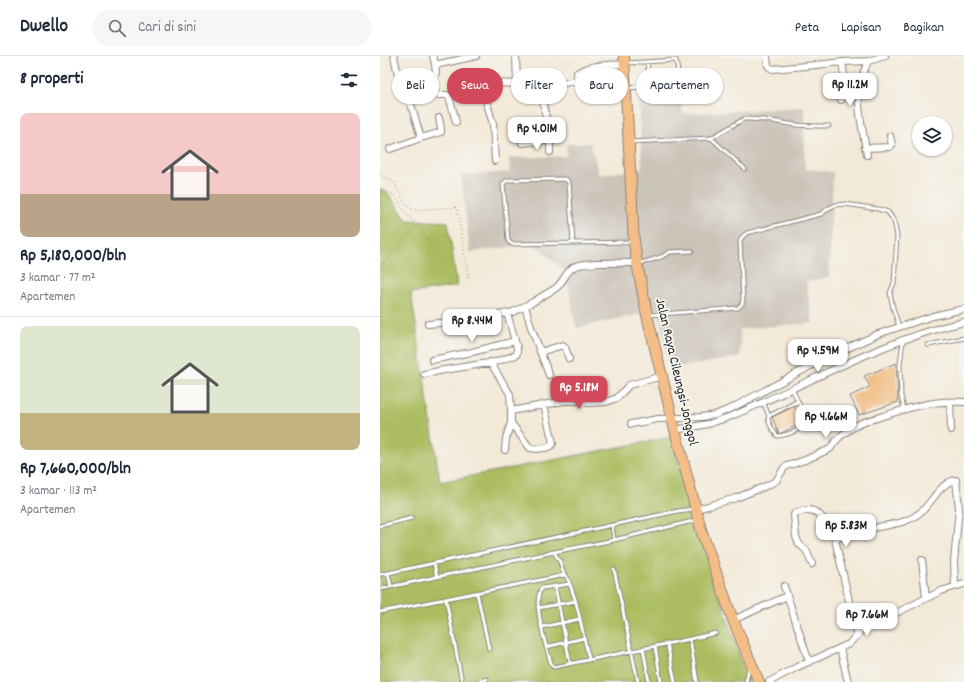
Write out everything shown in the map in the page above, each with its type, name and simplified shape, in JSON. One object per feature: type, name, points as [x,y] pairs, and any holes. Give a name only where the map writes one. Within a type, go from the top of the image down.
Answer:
[{"type":"main road","name":"Jalan Raya Cileungsi-Jonggol","points":[[627,104],[634,242],[647,315],[698,520],[733,620],[759,682]]},
{"type":"street","points":[[394,56],[396,68]]},
{"type":"street","points":[[433,56],[435,68]]},
{"type":"street","points":[[435,65],[476,56]]},
{"type":"street","points":[[516,56],[516,68]]},
{"type":"street","points":[[767,56],[768,65],[769,67],[773,68],[868,61],[885,56]]},
{"type":"street","points":[[567,83],[576,81],[577,73],[582,69],[625,60]]},
{"type":"street","points":[[867,155],[859,109],[859,92],[862,76],[868,61]]},
{"type":"street","points":[[841,100],[845,82],[842,62]]},
{"type":"street","points":[[411,104],[421,138]]},
{"type":"street","points":[[451,104],[456,122]]},
{"type":"street","points":[[488,104],[493,124],[495,161]]},
{"type":"street","points":[[543,104],[550,140],[550,152]]},
{"type":"street","points":[[390,149],[440,133],[441,128],[439,118]]},
{"type":"street","points":[[865,148],[890,147],[892,145],[890,136]]},
{"type":"street","points":[[522,143],[550,140]]},
{"type":"street","points":[[428,324],[472,320],[513,312],[556,288],[572,268],[578,266],[585,264],[637,263]]},
{"type":"street","points":[[525,306],[531,327],[549,375]]},
{"type":"street","points":[[630,424],[658,418],[701,417],[715,415],[814,364],[878,334],[933,316],[964,309]]},
{"type":"street","points":[[424,374],[515,356],[517,352],[515,341],[507,313]]},
{"type":"street","points":[[675,430],[708,424],[729,417],[849,362],[904,339],[941,327],[964,322]]},
{"type":"street","points":[[432,360],[515,341]]},
{"type":"street","points":[[540,352],[563,345],[565,346],[569,359]]},
{"type":"street","points":[[490,362],[510,394],[511,423],[506,438],[505,450]]},
{"type":"street","points":[[814,364],[820,376]]},
{"type":"street","points":[[510,411],[564,401],[581,401],[588,403],[606,402],[617,398],[629,385],[635,382],[662,376]]},
{"type":"street","points":[[950,402],[951,430]]},
{"type":"street","points":[[695,509],[736,498],[773,483],[784,468],[832,448],[834,443],[844,433],[864,421],[904,409],[936,403],[964,402]]},
{"type":"street","points":[[511,423],[529,447],[550,447],[553,443],[544,405]]},
{"type":"street","points":[[835,539],[872,528],[900,523],[922,510],[947,482],[956,480],[962,508],[954,562],[955,586]]},
{"type":"street","points":[[812,564],[806,550],[799,544],[796,537],[794,514],[809,510],[816,513],[823,519],[835,539],[857,636]]},
{"type":"street","points":[[922,560],[926,598]]},
{"type":"street","points":[[769,682],[798,666],[849,644],[861,630],[866,627],[941,591],[964,584]]},
{"type":"street","points":[[784,586],[809,662]]},
{"type":"street","points":[[733,620],[787,596]]},
{"type":"street","points":[[840,648],[848,682]]},
{"type":"lane","points":[[625,60],[647,62],[676,60],[677,68]]},
{"type":"lane","points":[[647,62],[648,68]]},
{"type":"lane","points":[[629,142],[712,138],[744,119],[749,118],[796,125],[829,126]]},
{"type":"lane","points":[[712,138],[745,169]]},
{"type":"lane","points":[[573,243],[569,183],[567,180],[508,180],[503,184],[508,240],[512,244],[573,243],[634,242]]},
{"type":"lane","points":[[647,315],[738,308],[742,304],[743,300],[740,241],[742,237],[747,233],[821,214],[836,205],[845,204],[883,210],[888,212],[894,221],[897,236],[894,283],[890,293],[893,308],[900,326]]},
{"type":"lane","points":[[637,263],[661,258],[670,252],[692,251]]},
{"type":"lane","points":[[928,346],[964,338]]},
{"type":"lane","points":[[904,339],[900,364],[901,396],[904,409]]},
{"type":"lane","points":[[763,402],[769,416],[768,420],[772,430],[777,436],[782,436],[802,427],[806,423],[806,418],[792,389]]},
{"type":"lane","points":[[769,416],[798,401]]},
{"type":"lane","points":[[380,574],[678,511],[695,509]]},
{"type":"lane","points":[[380,526],[412,518]]},
{"type":"lane","points":[[380,589],[614,540],[698,520]]},
{"type":"lane","points":[[612,526],[614,540]]},
{"type":"lane","points":[[554,552],[560,562],[564,575],[566,575],[576,601],[589,659]]},
{"type":"lane","points":[[434,563],[436,577]]},
{"type":"lane","points":[[614,569],[638,682]]},
{"type":"lane","points":[[388,573],[391,587]]},
{"type":"lane","points":[[380,612],[564,575]]},
{"type":"lane","points":[[570,584],[542,588],[538,593],[538,608],[546,647],[552,666],[555,667],[667,643],[690,640],[716,633]]},
{"type":"lane","points":[[555,586],[570,663]]},
{"type":"lane","points":[[477,593],[489,649]]},
{"type":"lane","points":[[446,599],[462,682]]},
{"type":"lane","points":[[538,608],[576,601]]},
{"type":"lane","points":[[542,627],[580,618]]},
{"type":"lane","points":[[546,647],[584,638]]},
{"type":"lane","points":[[690,640],[697,682]]},
{"type":"lane","points":[[667,643],[674,682]]},
{"type":"lane","points":[[655,646],[661,682]]},
{"type":"lane","points":[[643,648],[649,682]]},
{"type":"lane","points":[[746,682],[751,662]]},
{"type":"lane","points":[[476,682],[487,679]]},
{"type":"path","points":[[380,175],[394,182],[404,201],[410,208],[416,210],[454,206],[457,208],[469,281]]},
{"type":"path","points":[[380,189],[394,195],[408,216],[418,226],[443,261]]},
{"type":"path","points":[[380,267],[418,226]]},
{"type":"shaded area","points":[[639,104],[681,104],[683,114],[804,107],[805,169],[833,172],[829,277],[806,282],[813,323],[740,329],[740,357],[670,369],[659,310],[576,328],[566,272],[534,244],[470,252],[461,175],[510,172],[509,158],[567,156],[566,144],[590,143],[599,175],[642,169]]},
{"type":"green space","points":[[380,189],[386,191],[407,220],[448,222],[457,286],[411,293],[440,482],[671,437],[686,490],[742,664],[751,682],[380,682]]},
{"type":"building","points":[[896,363],[898,402],[859,415],[850,396],[870,387],[864,376]]},
{"type":"building","points":[[795,406],[803,422],[779,434],[772,417]]}]
